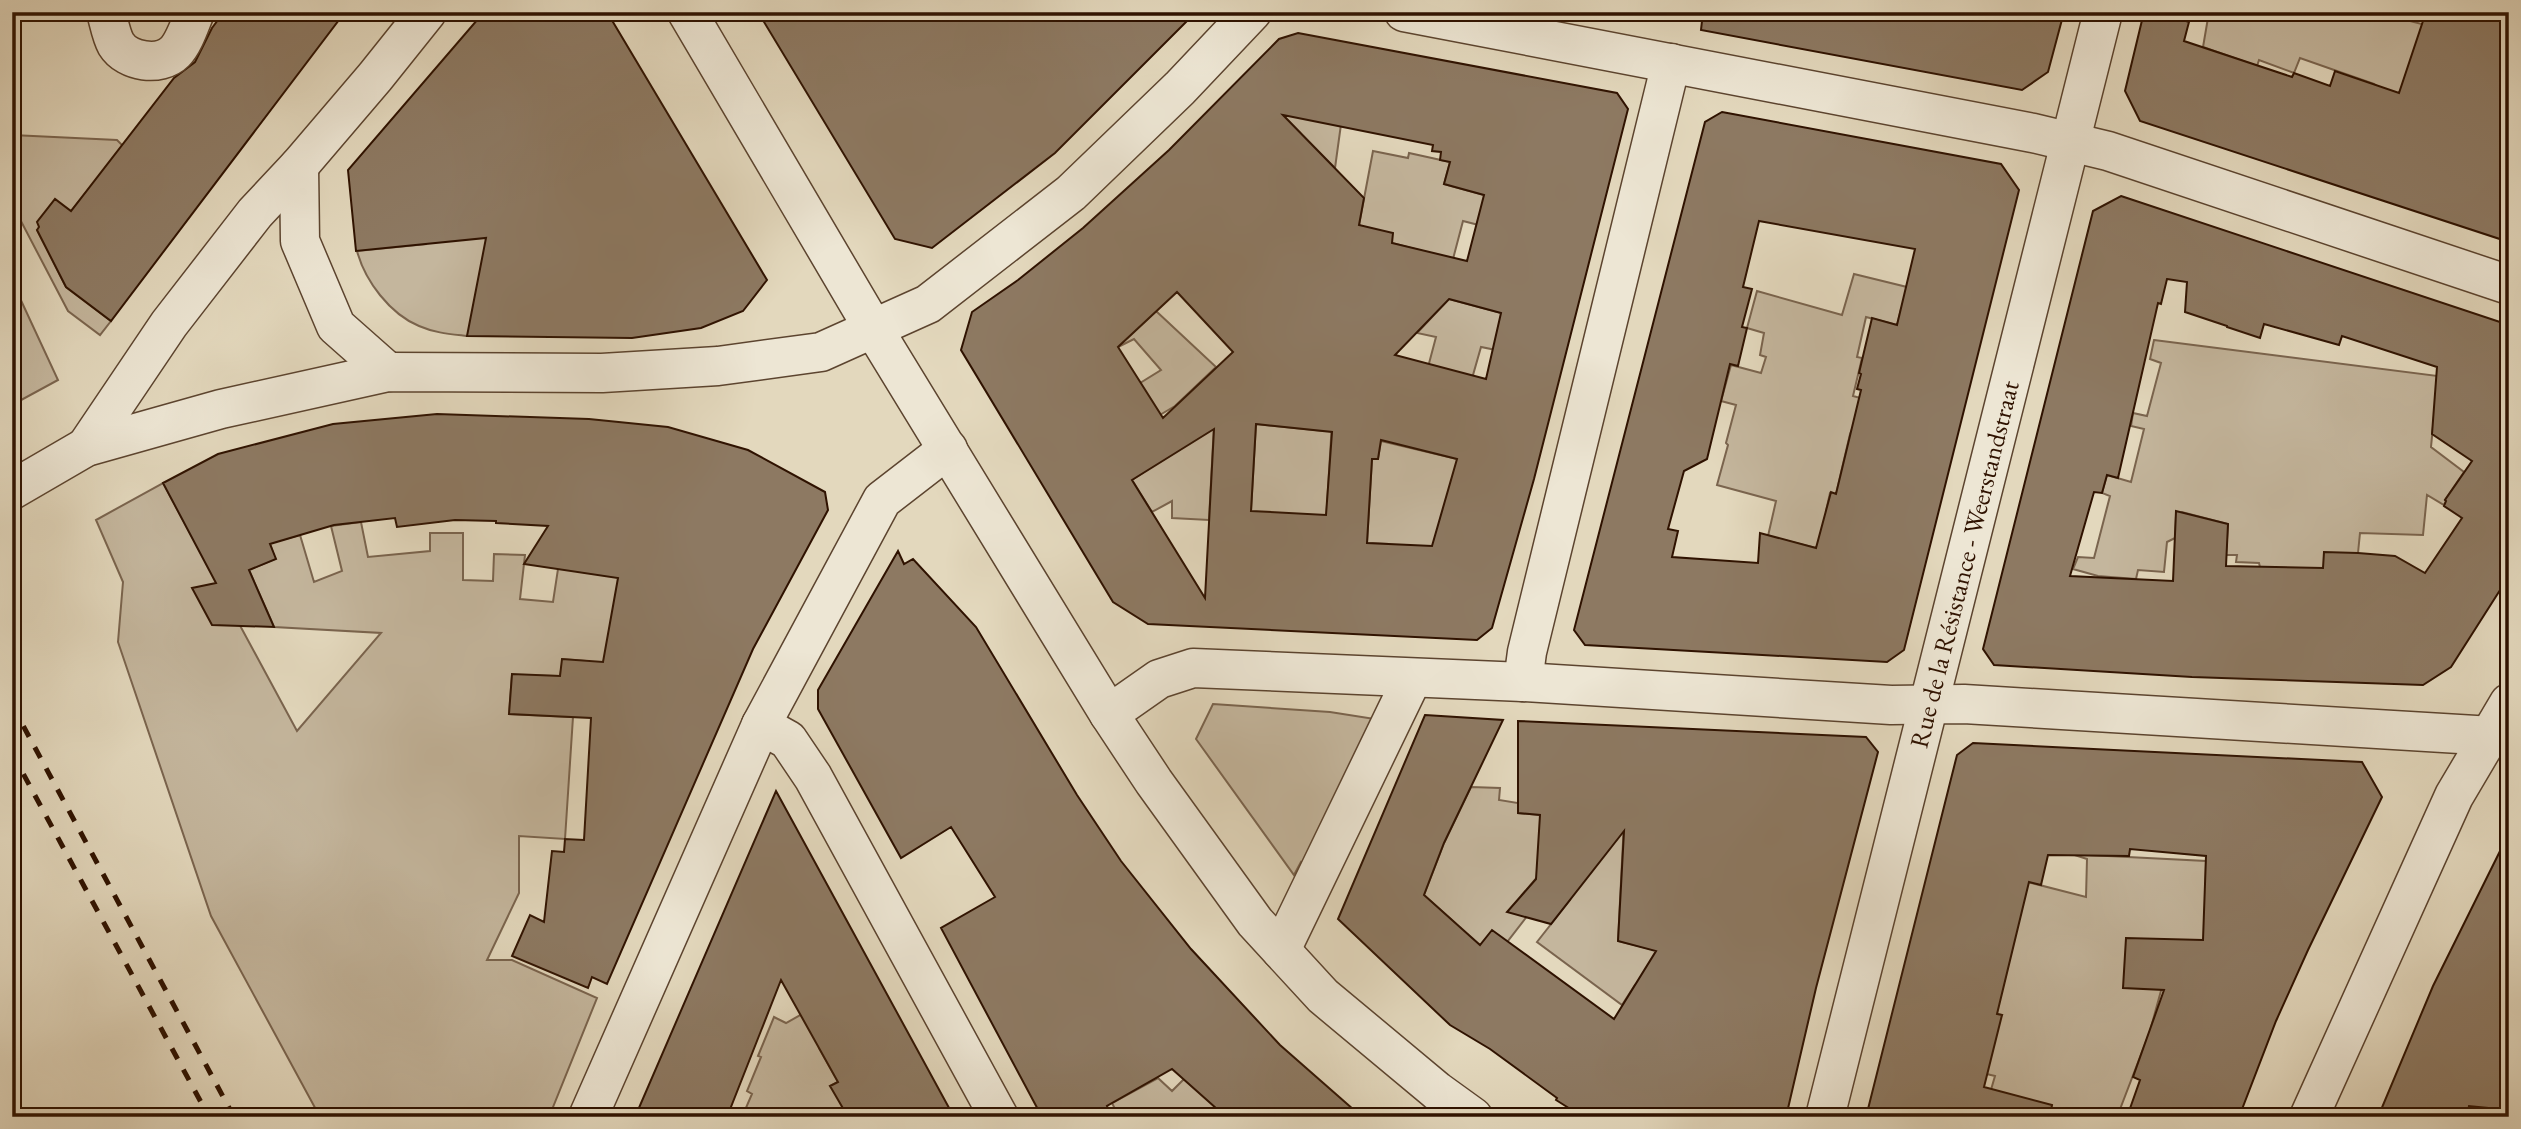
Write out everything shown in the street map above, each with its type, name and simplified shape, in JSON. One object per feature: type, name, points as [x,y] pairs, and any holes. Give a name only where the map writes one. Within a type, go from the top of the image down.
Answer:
[{"type":"street","points":[[106,12],[117,46],[141,61],[162,59],[175,52],[195,12]]},
{"type":"street","points":[[86,447],[169,324],[255,213],[299,166],[427,12]]},
{"type":"street","points":[[687,12],[873,328],[1109,714],[1154,782],[1247,912],[1323,996],[1437,1091],[1474,1117]]},
{"type":"street","points":[[12,490],[86,447],[221,410],[388,372],[602,373],[718,366],[821,352],[928,304],[1071,193],[1180,88],[1252,12]]},
{"type":"street","points":[[1404,12],[2033,133],[2108,151],[2509,285]]},
{"type":"street","name":"Rue de la Résistance - Weerstandstraat","points":[[1825,1117],[2103,12]]},
{"type":"street","points":[[1523,682],[1527,652],[1671,63]]},
{"type":"street","points":[[299,166],[300,241],[336,326],[388,372]]},
{"type":"street","points":[[588,1117],[761,725],[882,500],[948,449]]},
{"type":"street","points":[[1109,714],[1159,678],[1194,668],[1523,682],[1891,705],[1964,704],[2499,737]]},
{"type":"street","points":[[1281,950],[1412,679]]},
{"type":"street","points":[[2309,1117],[2454,796],[2499,737],[2509,703]]},
{"type":"street","points":[[761,725],[788,740],[813,777],[999,1117]]},
{"type":"shaded area","points":[[2209,12],[2375,12],[2457,33],[2404,109],[2374,84],[2300,58],[2294,73],[2259,60],[2257,66],[2203,47]]},
{"type":"shaded area","points":[[1294,107],[1342,117],[1335,168],[1284,117]]},
{"type":"shaded area","points":[[12,135],[117,140],[123,146],[71,211],[37,230],[66,287],[111,321],[100,335],[68,311],[12,204]]},
{"type":"shaded area","points":[[1373,151],[1408,158],[1409,153],[1450,162],[1444,184],[1484,195],[1502,231],[1463,221],[1453,259],[1392,243],[1359,225]]},
{"type":"shaded area","points":[[423,207],[571,216],[467,336],[431,330],[408,321],[389,305],[372,285],[357,251],[426,244]]},
{"type":"shaded area","points":[[1854,274],[1911,288],[1897,325],[1866,317],[1857,357],[1862,358],[1853,396],[1864,399],[1850,434],[1836,494],[1830,493],[1826,511],[1833,514],[1824,550],[1768,536],[1776,501],[1717,485],[1736,405],[1721,401],[1731,365],[1761,373],[1766,357],[1760,355],[1764,333],[1747,328],[1757,291],[1842,315]]},
{"type":"shaded area","points":[[12,281],[58,380],[12,405]]},
{"type":"shaded area","points":[[1449,299],[1505,314],[1496,350],[1481,347],[1471,382],[1427,371],[1436,337],[1417,333]]},
{"type":"shaded area","points":[[1156,311],[1216,367],[1175,406],[1131,432],[1111,401],[1161,370],[1134,339],[1116,348]]},
{"type":"shaded area","points":[[2154,340],[2438,376],[2431,447],[2464,472],[2444,505],[2427,495],[2423,535],[2360,533],[2358,553],[2323,573],[2236,562],[2237,555],[2226,555],[2228,524],[2182,512],[2176,516],[2175,538],[2167,542],[2164,572],[2138,570],[2136,579],[2098,576],[2073,569],[2078,557],[2094,558],[2110,496],[2102,493],[2107,475],[2131,482],[2144,429],[2131,426],[2133,413],[2147,416],[2161,363],[2150,359]]},
{"type":"shaded area","points":[[1332,422],[1324,555],[1251,511],[1256,424],[1324,431]]},
{"type":"shaded area","points":[[1214,425],[1209,520],[1172,518],[1172,501],[1152,512],[1132,480]]},
{"type":"shaded area","points":[[1381,441],[1457,459],[1456,547],[1388,551],[1388,544],[1367,543],[1372,459],[1378,459]]},
{"type":"shaded area","points":[[163,483],[297,731],[381,633],[274,627],[249,570],[275,559],[270,543],[300,535],[314,582],[342,571],[331,526],[361,522],[368,557],[430,551],[430,533],[463,533],[463,580],[493,581],[494,554],[525,555],[520,599],[553,602],[563,536],[631,525],[620,679],[586,661],[563,659],[560,676],[512,675],[509,714],[573,717],[565,839],[519,836],[519,893],[487,960],[512,960],[597,998],[549,1117],[320,1117],[211,916],[118,642],[123,582],[96,520]]},
{"type":"shaded area","points":[[1213,704],[1330,712],[1381,720],[1308,866],[1301,862],[1294,875],[1196,739]]},
{"type":"shaded area","points":[[1471,787],[1500,788],[1499,800],[1518,803],[1518,813],[1624,822],[1618,941],[1711,964],[1705,1001],[1635,985],[1622,1005],[1537,942],[1570,900],[1538,876],[1522,895],[1535,906],[1487,968],[1447,934],[1455,923],[1424,895],[1444,843]]},
{"type":"shaded area","points":[[2050,847],[2088,855],[2206,861],[2204,946],[2162,987],[2150,1031],[2117,1117],[1983,1117],[1995,1076],[1966,1069],[2002,1015],[1978,1009],[2016,879],[2086,897],[2087,859]]},
{"type":"shaded area","points":[[813,1008],[829,1041],[819,1048],[838,1082],[830,1086],[854,1117],[742,1117],[752,1094],[747,1091],[761,1057],[758,1056],[774,1017],[786,1023]]},
{"type":"shaded area","points":[[1190,1073],[1226,1117],[1177,1117],[1175,1112],[1167,1117],[1119,1117],[1112,1103],[1158,1078],[1172,1091]]},
{"type":"building","points":[[224,12],[345,12],[111,321],[66,287],[37,230],[37,222],[55,199],[71,211],[174,78],[195,62],[212,28]]},
{"type":"building","points":[[484,12],[607,12],[767,280],[743,311],[701,328],[632,338],[467,336],[486,238],[356,251],[348,170]]},
{"type":"building","points":[[758,12],[1196,12],[1055,153],[932,248],[895,239]]},
{"type":"building","points":[[1703,12],[2064,12],[2048,72],[2022,90],[1701,30]]},
{"type":"building","points":[[2144,12],[2160,12],[2189,22],[2184,41],[2292,77],[2294,73],[2330,86],[2335,71],[2399,93],[2426,12],[2509,12],[2509,242],[2140,121],[2125,91]]},
{"type":"building","points":[[1298,33],[1617,93],[1628,109],[1534,479],[1492,628],[1477,640],[1148,624],[1113,602],[961,350],[972,312],[1018,280],[1083,228],[1169,150],[1279,39]],"holes":[[[1283,115],[1433,145],[1432,151],[1441,152],[1440,160],[1450,162],[1444,184],[1484,195],[1467,261],[1392,243],[1393,233],[1359,225],[1364,198]],[[1177,292],[1233,352],[1163,418],[1118,347]],[[1449,299],[1501,313],[1486,379],[1395,355]],[[1256,424],[1332,432],[1326,515],[1251,511]],[[1214,429],[1205,598],[1132,480]],[[1381,440],[1457,459],[1432,546],[1367,543],[1372,459],[1378,459]]]},
{"type":"building","points":[[1722,112],[2001,164],[2019,190],[1904,650],[1887,662],[1585,645],[1574,630],[1705,122]],"holes":[[[1759,221],[1915,249],[1897,325],[1872,318],[1859,373],[1861,374],[1857,389],[1861,390],[1836,494],[1831,492],[1816,548],[1760,533],[1758,563],[1672,557],[1678,531],[1668,529],[1684,471],[1707,459],[1730,364],[1738,366],[1747,328],[1742,327],[1752,289],[1743,287]]]},
{"type":"building","points":[[2121,196],[2509,325],[2509,576],[2451,667],[2423,685],[2192,677],[1994,665],[1983,649],[2093,211]],"holes":[[[2167,279],[2187,282],[2185,312],[2227,327],[2260,338],[2264,324],[2339,345],[2342,336],[2437,367],[2432,434],[2472,461],[2445,500],[2444,506],[2462,518],[2425,573],[2395,556],[2358,553],[2324,552],[2323,568],[2226,566],[2228,524],[2176,511],[2173,581],[2070,576],[2094,492],[2102,493],[2107,475],[2118,478],[2158,303],[2161,304]]]},
{"type":"building","points":[[437,414],[589,419],[668,427],[748,450],[825,492],[828,510],[753,649],[607,984],[592,977],[588,988],[512,956],[530,915],[544,922],[552,851],[564,852],[565,839],[584,840],[591,718],[509,714],[512,674],[560,676],[562,659],[603,662],[618,578],[524,564],[548,526],[455,520],[397,527],[395,518],[334,525],[270,544],[276,559],[249,570],[274,627],[212,625],[192,588],[216,583],[163,483],[218,454],[333,424]]},
{"type":"building","points":[[898,551],[904,564],[913,559],[976,627],[1077,795],[1121,861],[1191,949],[1280,1045],[1362,1117],[1226,1117],[1172,1069],[1107,1106],[1112,1117],[1042,1117],[941,928],[995,897],[951,827],[901,858],[818,709],[818,690]]},
{"type":"building","points":[[1425,715],[1503,720],[1444,843],[1424,895],[1480,945],[1492,930],[1614,1019],[1656,951],[1618,941],[1624,831],[1551,924],[1507,912],[1536,879],[1540,815],[1518,813],[1518,721],[1866,737],[1878,752],[1816,988],[1786,1117],[1583,1117],[1556,1100],[1557,1098],[1490,1049],[1450,1025],[1338,919]]},
{"type":"building","points":[[1973,743],[2362,762],[2382,797],[2276,1021],[2239,1117],[2127,1117],[2140,1080],[2133,1077],[2164,990],[2123,988],[2126,938],[2203,940],[2206,856],[2130,849],[2129,856],[2048,855],[2041,885],[2029,882],[1997,1014],[2002,1015],[1984,1087],[2052,1105],[2050,1117],[1866,1117],[1957,755]]},
{"type":"building","points":[[776,791],[954,1117],[848,1117],[830,1086],[838,1082],[781,980],[727,1117],[635,1117]]},
{"type":"building","points":[[2509,833],[2509,1110],[2469,1106],[2467,1117],[2378,1117],[2433,986]]},
{"type":"railway","points":[[12,705],[234,1117]]},
{"type":"railway","points":[[12,753],[209,1117]]}]
